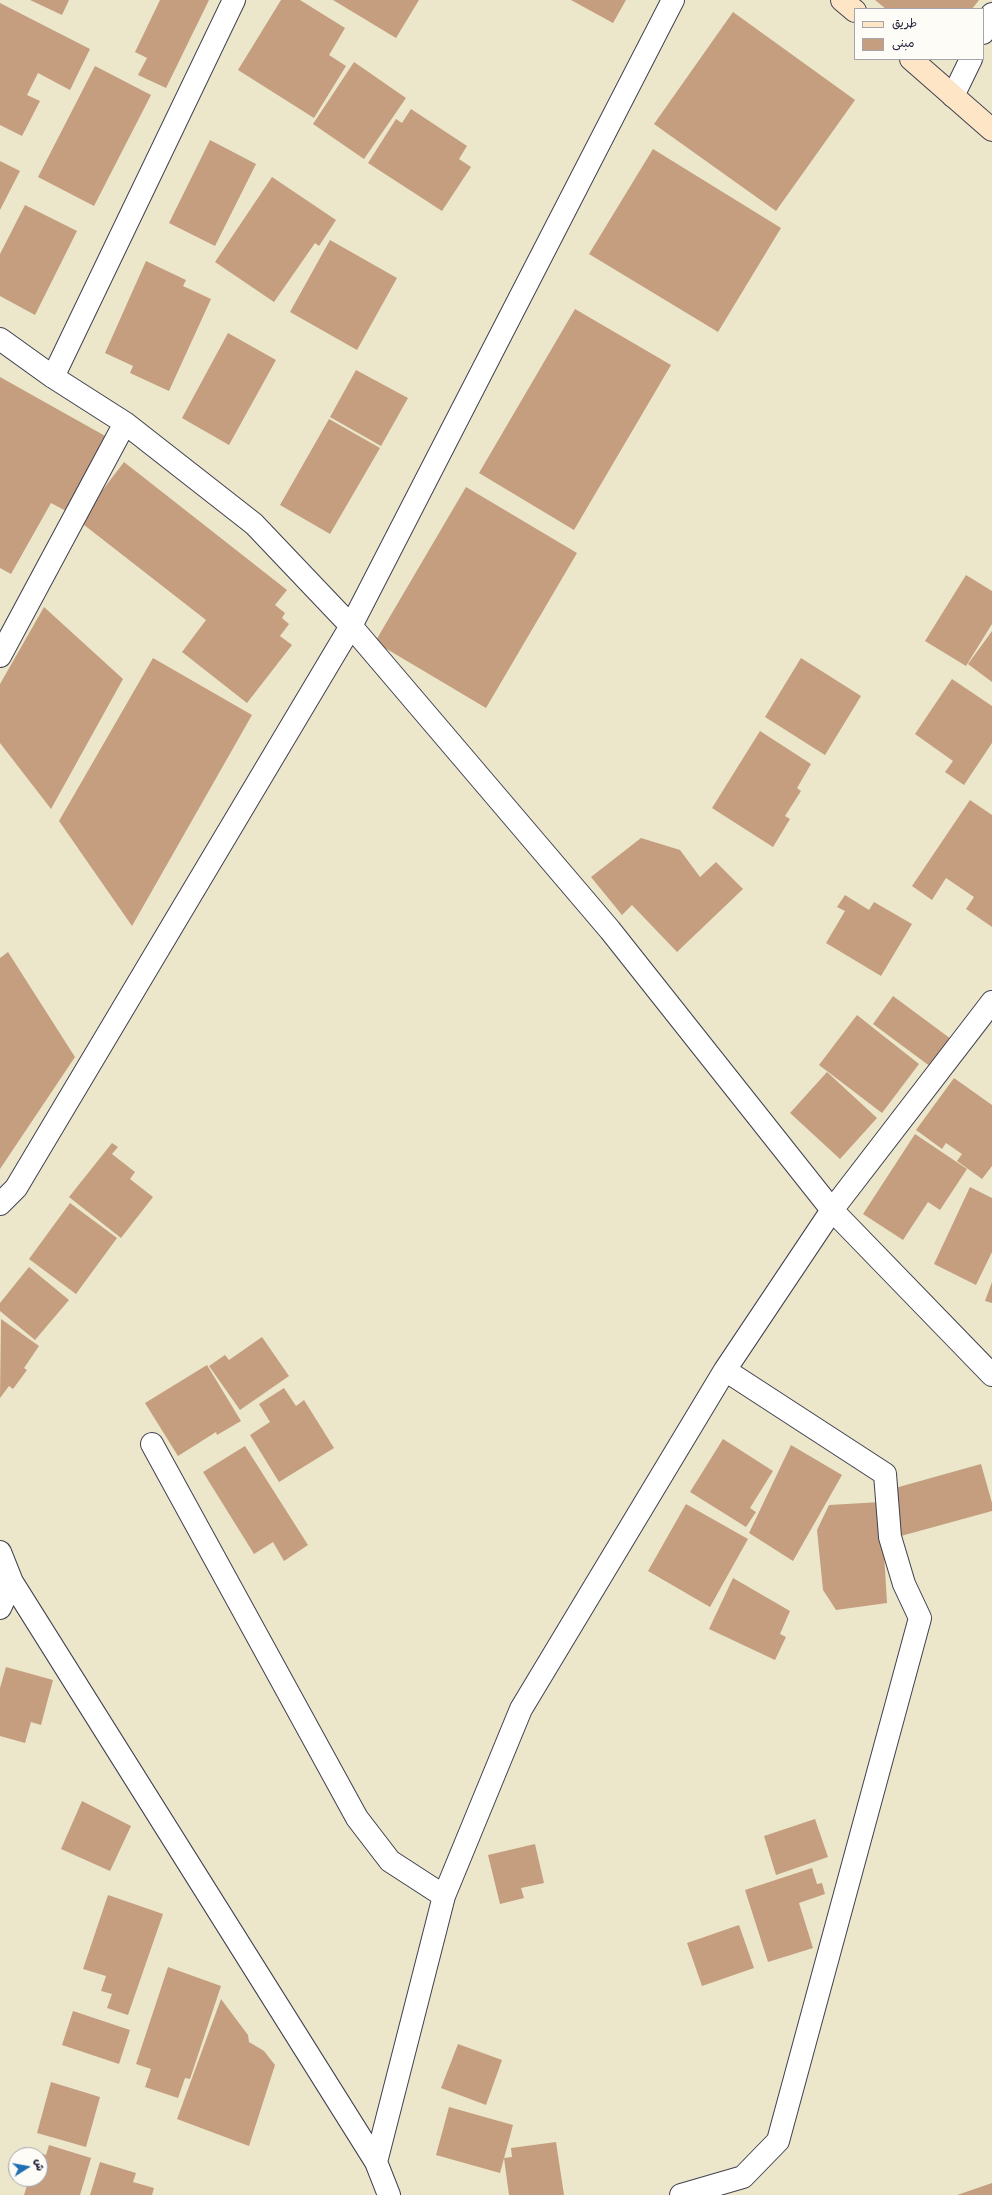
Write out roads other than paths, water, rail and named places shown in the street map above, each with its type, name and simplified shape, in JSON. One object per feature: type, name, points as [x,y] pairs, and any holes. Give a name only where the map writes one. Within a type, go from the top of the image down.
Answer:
[{"type":"street","points":[[53,377],[234,0]]},
{"type":"street","points":[[0,1204],[16,1188],[351,626],[673,0]]},
{"type":"street","points":[[842,0],[854,10]]},
{"type":"street","points":[[984,31],[992,14]]},
{"type":"street","points":[[912,60],[992,130]]},
{"type":"street","points":[[954,96],[971,60]]},
{"type":"street","points":[[0,339],[53,377],[124,424],[254,524],[351,626],[610,930],[832,1210],[992,1375]]},
{"type":"street","points":[[0,656],[124,424]]},
{"type":"street","points":[[376,2162],[444,1896],[521,1709],[725,1370],[832,1210],[992,1002]]},
{"type":"street","points":[[681,2195],[743,2177],[778,2141],[920,1618],[904,1584],[890,1537],[885,1474],[725,1370]]},
{"type":"street","points":[[152,1444],[357,1818],[390,1861],[444,1896]]},
{"type":"street","points":[[0,1552],[12,1582],[376,2162],[389,2195]]},
{"type":"street","points":[[0,1608],[12,1582]]}]
